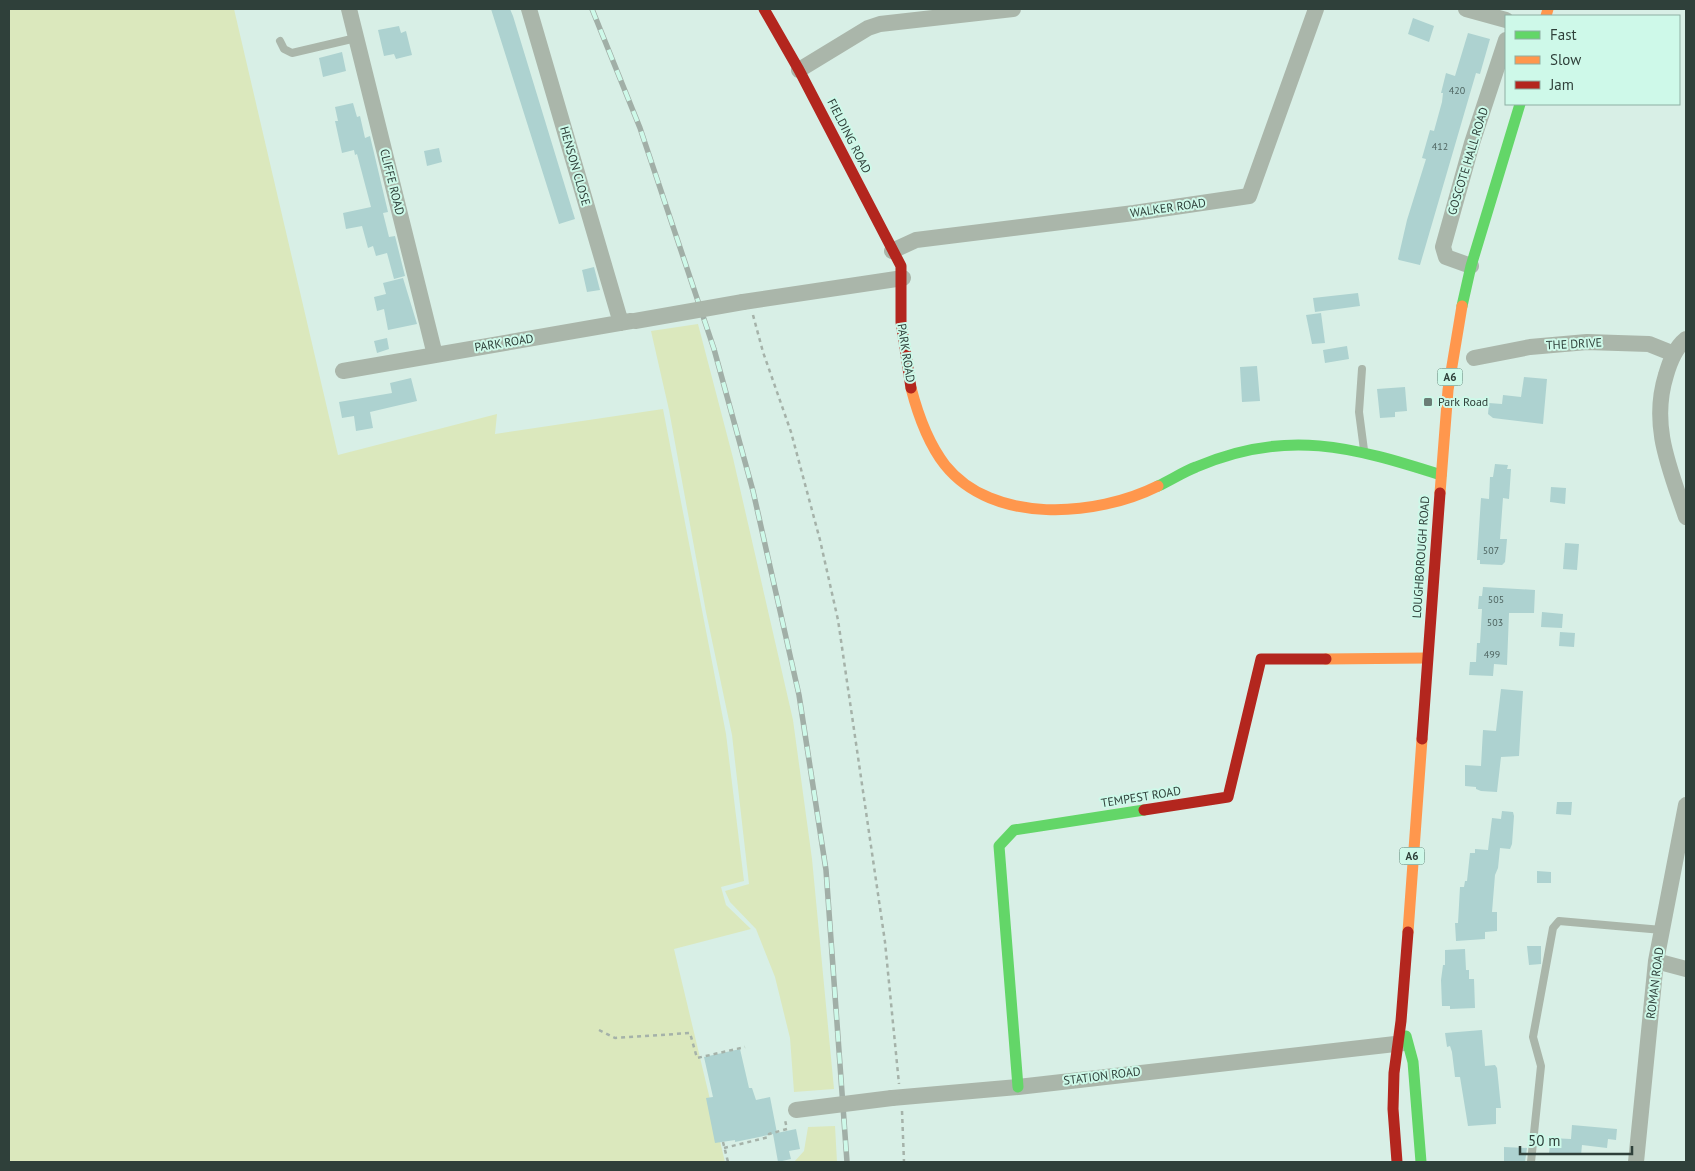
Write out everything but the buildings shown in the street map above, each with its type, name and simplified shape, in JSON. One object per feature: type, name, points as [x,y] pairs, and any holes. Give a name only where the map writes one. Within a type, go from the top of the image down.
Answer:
[{"type":"main road","name":"FIELDING ROAD","points":[[764,9],[799,70],[901,266],[903,278]]},
{"type":"main road","name":"LOUGHBOROUGH ROAD","points":[[1396,1162],[1394,1139],[1402,1044],[1401,1021],[1427,658],[1451,364],[1471,266],[1520,105]]},
{"type":"main road","name":"PARK ROAD","points":[[903,278],[900,295],[900,322],[913,398],[929,440],[962,483],[989,499],[1020,508],[1073,508],[1131,498],[1197,467],[1242,451],[1280,444],[1321,444],[1364,452],[1441,475]]},
{"type":"main road","name":"TEMPEST ROAD","points":[[1018,1087],[999,846],[1014,830],[1228,798],[1261,659],[1427,658]]},
{"type":"main road","name":"LOUGHBOROUGH ROAD","points":[[1402,1044],[1413,1062],[1421,1162]]},
{"type":"street","name":"CLIFFE ROAD","points":[[349,9],[435,354]]},
{"type":"street","name":"HENSON CLOSE","points":[[529,9],[628,322]]},
{"type":"street","points":[[799,70],[868,28],[880,24],[1013,9]]},
{"type":"street","name":"WALKER ROAD","points":[[892,250],[916,240],[1134,213],[1249,196],[1316,9]]},
{"type":"street","points":[[1466,9],[1505,20]]},
{"type":"street","name":"GOSCOTE HALL ROAD","points":[[1471,266],[1446,258],[1443,246],[1472,143],[1505,43]]},
{"type":"street","name":"PARK ROAD","points":[[342,371],[746,301],[903,278]]},
{"type":"street","points":[[1686,339],[1674,354],[1661,393],[1660,430],[1665,456],[1686,517]]},
{"type":"street","name":"THE DRIVE","points":[[1474,358],[1530,347],[1587,342],[1649,344],[1674,354]]},
{"type":"street","name":"ROMAN ROAD","points":[[1636,1162],[1656,961],[1686,805]]},
{"type":"street","points":[[1656,961],[1686,969]]},
{"type":"street","name":"STATION ROAD","points":[[790,1111],[1402,1044]]},
{"type":"lane","points":[[280,41],[284,49],[292,53],[356,38]]},
{"type":"lane","points":[[1362,369],[1360,412],[1364,452]]},
{"type":"lane","points":[[1531,1162],[1541,1066],[1533,1037],[1553,928],[1559,921],[1662,930]]},
{"type":"path","points":[[746,301],[791,432],[820,540],[838,620],[885,942],[896,1098],[904,1162]]},
{"type":"path","points":[[599,1030],[616,1038],[690,1033],[697,1058],[745,1047]]},
{"type":"path","points":[[724,1148],[770,1137],[769,1134],[787,1129],[790,1111]]},
{"type":"path","points":[[723,1142],[728,1162]]},
{"type":"green space","points":[[9,9],[234,9],[338,455],[497,414],[495,434],[663,409],[726,734],[744,881],[721,887],[726,905],[751,929],[674,949],[725,1162],[9,1162]]},
{"type":"green space","points":[[698,324],[733,458],[793,720],[812,859],[834,1089],[794,1092],[790,1038],[775,977],[756,929],[730,902],[725,891],[749,884],[732,735],[706,612],[669,410],[651,331]]},
{"type":"green space","points":[[835,1126],[837,1162],[794,1162],[804,1151],[808,1127]]},
{"type":"railway","points":[[592,9],[640,128],[714,349],[753,491],[799,695],[826,870],[847,1162]]},
{"type":"traffic: fast","points":[[1462,306],[1471,266],[1520,105]]},
{"type":"traffic: fast","points":[[1158,486],[1191,469],[1229,455],[1260,448],[1290,445],[1349,450],[1378,456],[1441,475]]},
{"type":"traffic: fast","points":[[1018,1087],[999,846],[1014,830],[1144,810]]},
{"type":"traffic: fast","points":[[1406,1036],[1413,1062],[1421,1162]]},
{"type":"traffic: slow","points":[[1546,15],[1548,9]]},
{"type":"traffic: slow","points":[[1440,493],[1448,390],[1462,306]]},
{"type":"traffic: slow","points":[[911,388],[924,428],[945,465],[965,484],[990,498],[1017,506],[1046,510],[1076,509],[1105,504],[1158,486]]},
{"type":"traffic: slow","points":[[1326,659],[1427,658]]},
{"type":"traffic: slow","points":[[1408,932],[1422,739]]},
{"type":"traffic: jam","points":[[764,9],[799,70],[901,266],[901,322],[911,388]]},
{"type":"traffic: jam","points":[[1422,739],[1440,493]]},
{"type":"traffic: jam","points":[[1144,810],[1228,797],[1261,659],[1326,659]]},
{"type":"traffic: jam","points":[[1397,1162],[1393,1109],[1394,1073],[1401,1021],[1408,932]]},
{"type":"place","name":"Park Road","points":[[1428,402]]}]
